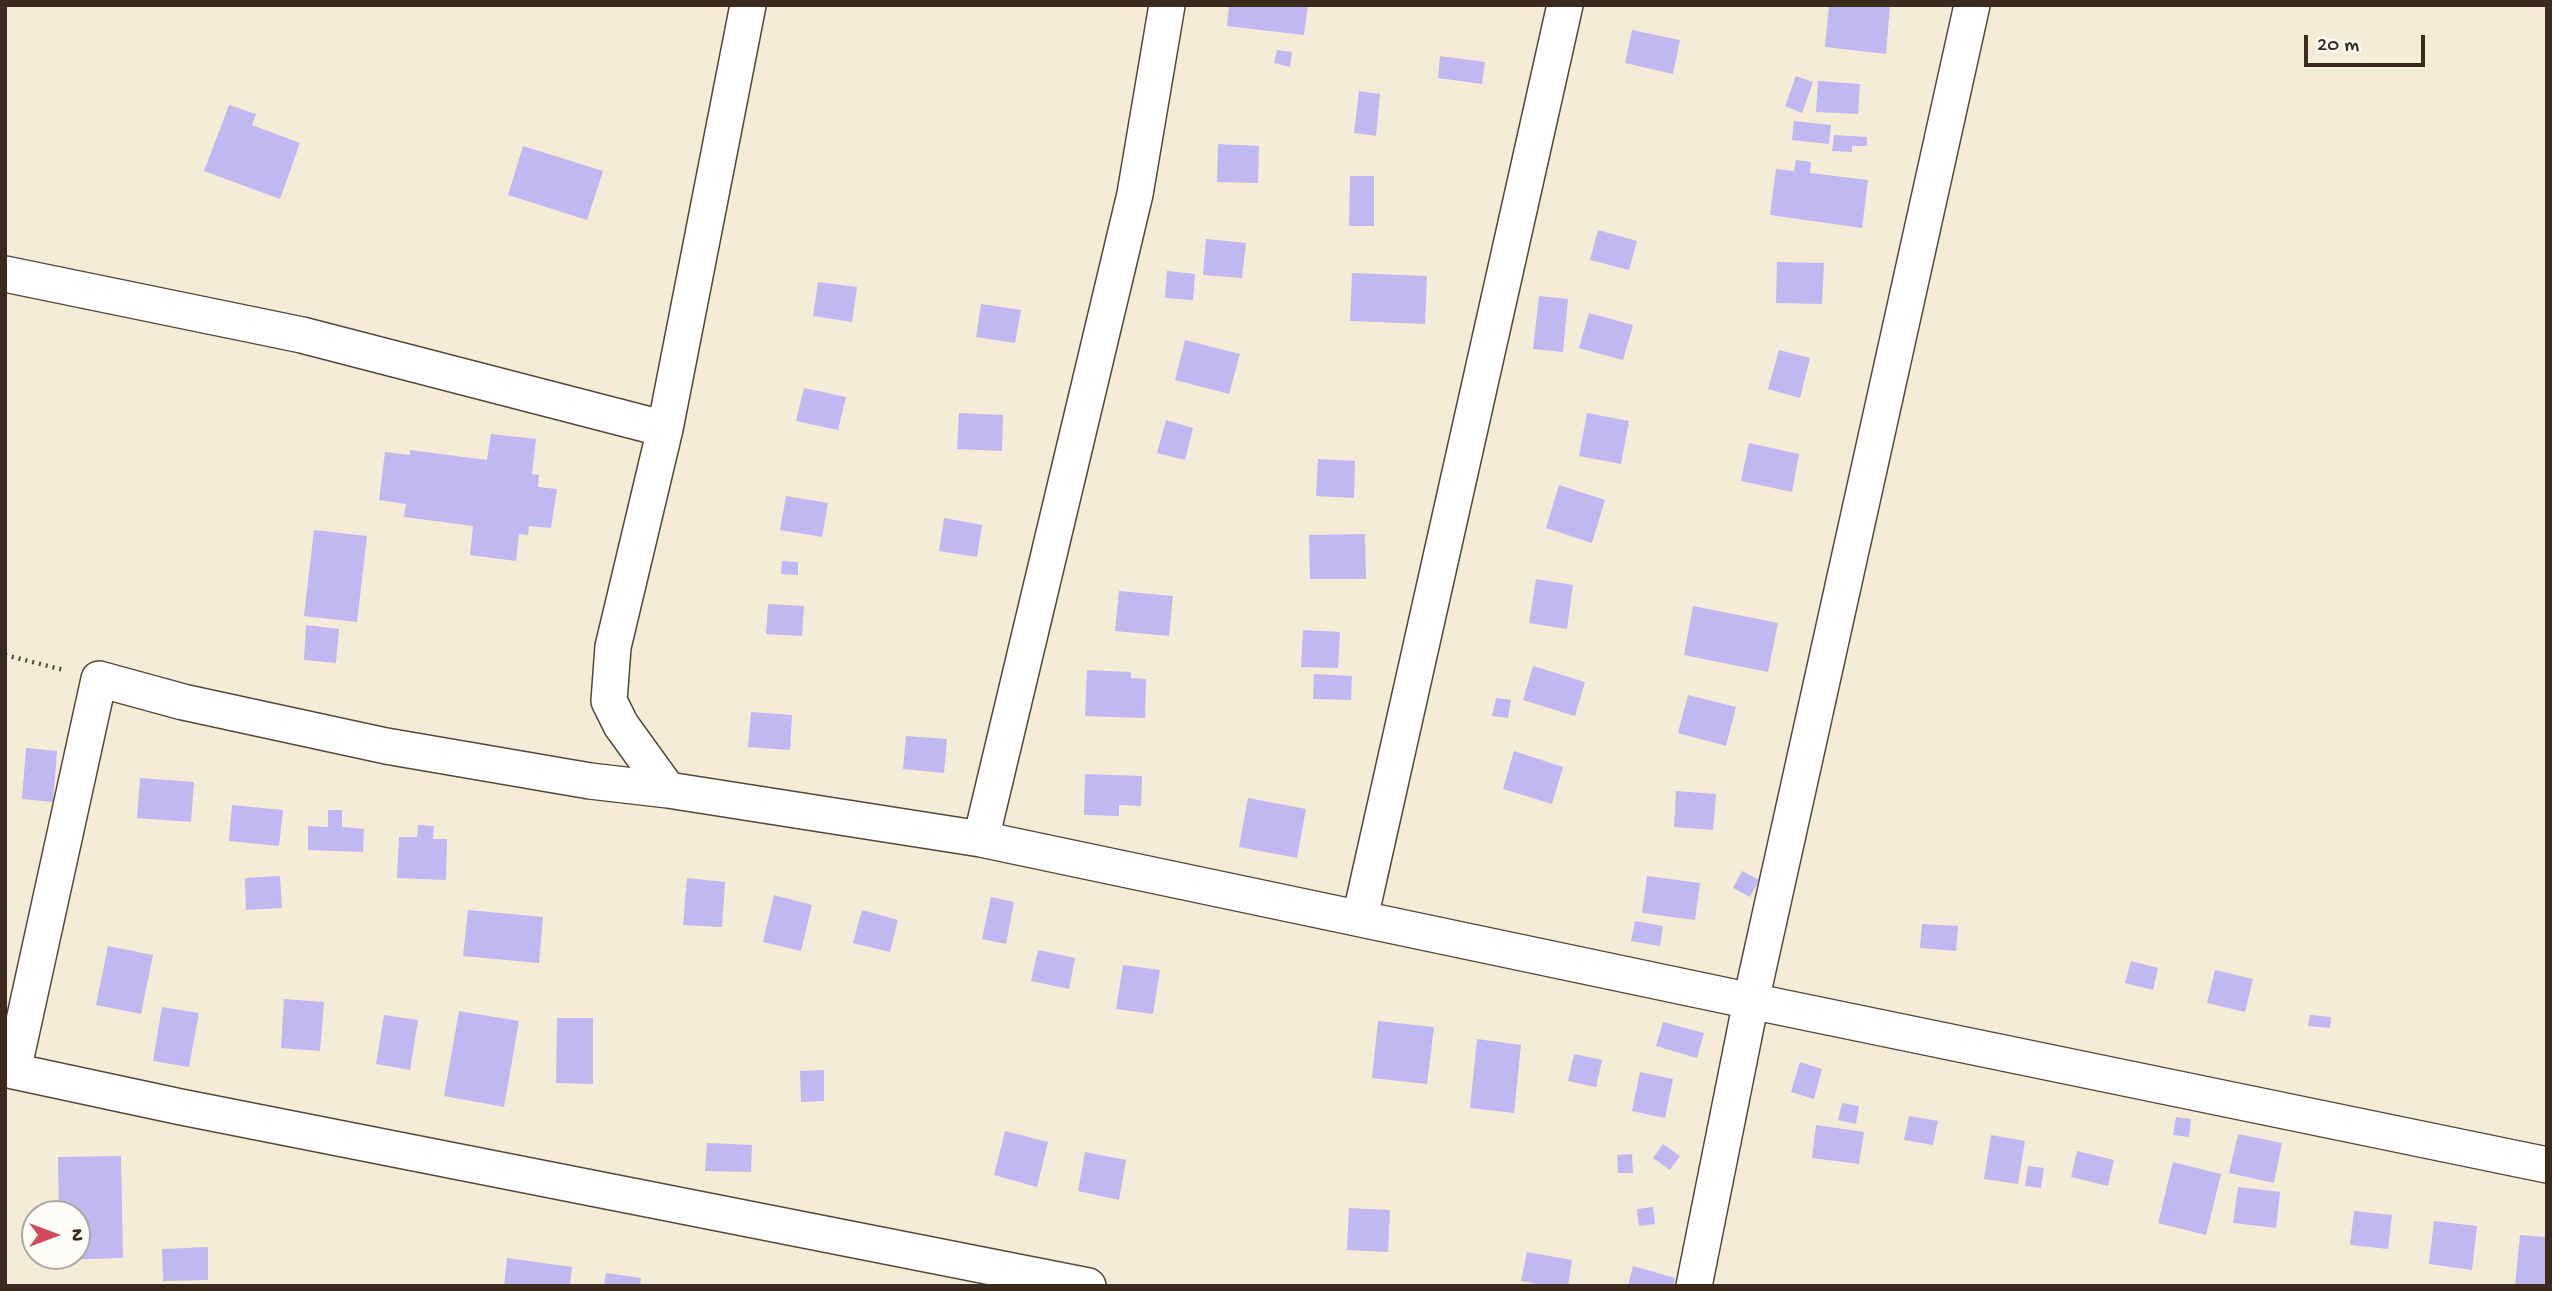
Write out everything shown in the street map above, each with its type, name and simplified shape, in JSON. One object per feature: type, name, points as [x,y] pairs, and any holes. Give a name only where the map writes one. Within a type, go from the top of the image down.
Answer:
[{"type":"street","points":[[668,790],[621,725],[609,701],[613,648],[666,429],[748,5]]},
{"type":"street","points":[[981,839],[1135,194],[1167,5]]},
{"type":"street","points":[[1360,918],[1565,5]]},
{"type":"street","points":[[1694,1286],[1751,1001],[1972,5]]},
{"type":"street","points":[[5,274],[302,335],[666,429]]},
{"type":"street","points":[[1088,1286],[181,1107],[9,1070],[99,679],[183,702],[386,746],[590,781],[668,790],[981,839],[2547,1165]]},
{"type":"path","points":[[5,655],[99,679]]},
{"type":"building","points":[[1229,5],[1308,5],[1304,35],[1227,26]]},
{"type":"building","points":[[1829,5],[1890,5],[1886,54],[1825,47]]},
{"type":"building","points":[[1632,30],[1680,40],[1673,74],[1625,63]]},
{"type":"building","points":[[1277,50],[1292,52],[1290,67],[1274,63]]},
{"type":"building","points":[[1440,56],[1485,62],[1482,84],[1438,78]]},
{"type":"building","points":[[1796,76],[1813,82],[1802,113],[1785,106]]},
{"type":"building","points":[[1818,81],[1860,84],[1858,114],[1816,112]]},
{"type":"building","points":[[1359,91],[1380,94],[1376,136],[1354,133]]},
{"type":"building","points":[[229,105],[256,114],[252,125],[300,143],[280,199],[204,171]]},
{"type":"building","points":[[1794,121],[1831,125],[1829,144],[1792,140]]},
{"type":"building","points":[[1834,135],[1867,137],[1867,146],[1852,146],[1852,152],[1832,151]]},
{"type":"building","points":[[1218,144],[1259,146],[1258,183],[1217,182]]},
{"type":"building","points":[[523,146],[603,171],[587,220],[508,195]]},
{"type":"building","points":[[1796,160],[1811,162],[1810,173],[1868,180],[1862,228],[1770,215],[1776,169],[1794,171]]},
{"type":"building","points":[[1350,176],[1374,176],[1374,226],[1349,226]]},
{"type":"building","points":[[1598,230],[1637,241],[1629,270],[1590,260]]},
{"type":"building","points":[[1206,239],[1246,243],[1242,278],[1203,275]]},
{"type":"building","points":[[1777,262],[1824,263],[1822,304],[1776,303]]},
{"type":"building","points":[[1167,271],[1195,274],[1193,300],[1165,298]]},
{"type":"building","points":[[1352,273],[1427,276],[1425,324],[1350,321]]},
{"type":"building","points":[[818,282],[857,287],[852,322],[813,316]]},
{"type":"building","points":[[1539,296],[1568,299],[1563,352],[1533,349]]},
{"type":"building","points":[[981,304],[1021,310],[1015,343],[976,337]]},
{"type":"building","points":[[1589,313],[1633,325],[1623,360],[1579,348]]},
{"type":"building","points":[[1185,340],[1240,354],[1229,394],[1175,380]]},
{"type":"building","points":[[1779,350],[1810,358],[1800,398],[1768,389]]},
{"type":"building","points":[[804,388],[846,397],[838,430],[796,421]]},
{"type":"building","points":[[959,413],[1003,415],[1002,451],[957,449]]},
{"type":"building","points":[[1587,413],[1629,421],[1621,464],[1579,456]]},
{"type":"building","points":[[1166,420],[1193,428],[1185,460],[1157,453]]},
{"type":"building","points":[[491,434],[536,439],[532,474],[539,475],[538,487],[557,489],[551,528],[529,526],[528,535],[519,534],[516,561],[470,555],[473,526],[404,517],[406,504],[379,500],[385,452],[410,455],[410,450],[487,460]]},
{"type":"building","points":[[1749,443],[1799,454],[1792,492],[1741,481]]},
{"type":"building","points":[[1318,459],[1355,461],[1354,498],[1316,496]]},
{"type":"building","points":[[1559,485],[1605,500],[1592,543],[1546,528]]},
{"type":"building","points":[[786,496],[828,503],[822,537],[780,530]]},
{"type":"building","points":[[944,518],[982,525],[977,557],[939,551]]},
{"type":"building","points":[[314,530],[367,536],[357,622],[304,616]]},
{"type":"building","points":[[1365,534],[1366,579],[1310,579],[1309,535]]},
{"type":"building","points":[[782,561],[798,562],[798,575],[781,574]]},
{"type":"building","points":[[1536,579],[1573,585],[1567,629],[1529,623]]},
{"type":"building","points":[[1119,591],[1173,596],[1169,636],[1115,631]]},
{"type":"building","points":[[768,604],[804,606],[802,636],[766,634]]},
{"type":"building","points":[[1693,606],[1778,623],[1768,672],[1684,655]]},
{"type":"building","points":[[306,625],[339,629],[336,663],[304,660]]},
{"type":"building","points":[[1303,630],[1340,632],[1338,668],[1301,667]]},
{"type":"building","points":[[1533,666],[1585,682],[1575,716],[1523,700]]},
{"type":"building","points":[[1087,670],[1131,672],[1131,678],[1146,679],[1145,718],[1085,716]]},
{"type":"building","points":[[1314,674],[1352,676],[1351,700],[1313,699]]},
{"type":"building","points":[[1688,695],[1736,707],[1726,746],[1678,733]]},
{"type":"building","points":[[1496,698],[1511,700],[1508,718],[1492,716]]},
{"type":"building","points":[[751,712],[792,715],[790,750],[748,747]]},
{"type":"building","points":[[906,736],[947,739],[944,773],[903,769]]},
{"type":"building","points":[[26,748],[57,751],[53,802],[22,799]]},
{"type":"building","points":[[1514,751],[1563,767],[1552,804],[1503,789]]},
{"type":"building","points":[[1085,774],[1142,776],[1141,806],[1119,805],[1119,816],[1084,815]]},
{"type":"building","points":[[140,778],[194,782],[191,822],[137,818]]},
{"type":"building","points":[[1676,791],[1716,794],[1713,830],[1674,827]]},
{"type":"building","points":[[1248,798],[1306,809],[1297,858],[1239,847]]},
{"type":"building","points":[[232,805],[283,810],[279,846],[229,841]]},
{"type":"building","points":[[328,810],[342,810],[342,827],[364,829],[363,852],[308,850],[308,826],[328,827]]},
{"type":"building","points":[[418,825],[434,826],[433,839],[447,839],[446,880],[397,878],[399,837],[417,837]]},
{"type":"building","points":[[1742,871],[1759,880],[1750,897],[1733,888]]},
{"type":"building","points":[[280,876],[282,908],[246,910],[245,878]]},
{"type":"building","points":[[1647,876],[1700,883],[1695,920],[1642,913]]},
{"type":"building","points":[[687,878],[725,882],[722,927],[683,925]]},
{"type":"building","points":[[774,895],[812,905],[801,951],[763,942]]},
{"type":"building","points":[[991,897],[1014,902],[1006,944],[982,939]]},
{"type":"building","points":[[468,910],[543,917],[539,963],[463,956]]},
{"type":"building","points":[[862,910],[898,920],[890,952],[853,943]]},
{"type":"building","points":[[1635,921],[1663,926],[1660,946],[1631,941]]},
{"type":"building","points":[[1922,924],[1958,926],[1956,951],[1920,948]]},
{"type":"building","points":[[108,946],[153,955],[141,1014],[96,1005]]},
{"type":"building","points":[[1038,950],[1075,958],[1069,989],[1031,981]]},
{"type":"building","points":[[2131,961],[2158,968],[2153,990],[2125,983]]},
{"type":"building","points":[[1123,965],[1160,970],[1153,1014],[1116,1009]]},
{"type":"building","points":[[2215,970],[2253,979],[2245,1012],[2207,1003]]},
{"type":"building","points":[[284,999],[324,1002],[320,1051],[281,1048]]},
{"type":"building","points":[[162,1007],[199,1013],[189,1067],[153,1061]]},
{"type":"building","points":[[459,1011],[519,1021],[504,1107],[444,1096]]},
{"type":"building","points":[[384,1015],[418,1020],[410,1070],[376,1064]]},
{"type":"building","points":[[2310,1015],[2331,1017],[2330,1028],[2308,1026]]},
{"type":"building","points":[[557,1018],[593,1018],[593,1084],[556,1083]]},
{"type":"building","points":[[1378,1021],[1434,1027],[1427,1084],[1372,1078]]},
{"type":"building","points":[[1663,1022],[1704,1033],[1697,1058],[1656,1046]]},
{"type":"building","points":[[1477,1039],[1521,1045],[1514,1113],[1470,1108]]},
{"type":"building","points":[[1574,1054],[1602,1060],[1596,1087],[1568,1081]]},
{"type":"building","points":[[1800,1062],[1822,1069],[1814,1099],[1791,1092]]},
{"type":"building","points":[[824,1070],[824,1101],[801,1102],[800,1071]]},
{"type":"building","points":[[1640,1072],[1673,1079],[1665,1118],[1632,1111]]},
{"type":"building","points":[[1842,1103],[1859,1106],[1856,1124],[1838,1120]]},
{"type":"building","points":[[1909,1116],[1938,1121],[1933,1145],[1904,1140]]},
{"type":"building","points":[[2176,1117],[2191,1119],[2189,1137],[2173,1135]]},
{"type":"building","points":[[1816,1125],[1864,1132],[1859,1164],[1812,1158]]},
{"type":"building","points":[[1005,1131],[1048,1142],[1037,1187],[994,1175]]},
{"type":"building","points":[[2238,1134],[2282,1143],[2274,1183],[2229,1173]]},
{"type":"building","points":[[1991,1135],[2025,1141],[2018,1184],[1984,1179]]},
{"type":"building","points":[[707,1143],[752,1145],[751,1172],[705,1171]]},
{"type":"building","points":[[1663,1144],[1680,1156],[1670,1170],[1653,1158]]},
{"type":"building","points":[[2077,1151],[2114,1160],[2108,1186],[2071,1177]]},
{"type":"building","points":[[1085,1152],[1126,1160],[1119,1200],[1078,1191]]},
{"type":"building","points":[[1632,1154],[1633,1173],[1618,1173],[1617,1155]]},
{"type":"building","points":[[121,1156],[123,1258],[91,1259],[91,1200],[59,1200],[58,1157]]},
{"type":"building","points":[[2173,1162],[2221,1174],[2206,1235],[2158,1223]]},
{"type":"building","points":[[2028,1166],[2044,1168],[2041,1188],[2025,1186]]},
{"type":"building","points":[[2238,1187],[2280,1192],[2276,1228],[2233,1223]]},
{"type":"building","points":[[1653,1207],[1655,1224],[1639,1226],[1637,1209]]},
{"type":"building","points":[[1349,1208],[1390,1210],[1388,1252],[1347,1250]]},
{"type":"building","points":[[2354,1211],[2392,1215],[2388,1249],[2350,1245]]},
{"type":"building","points":[[2434,1221],[2477,1226],[2472,1270],[2429,1264]]},
{"type":"building","points":[[2520,1235],[2547,1237],[2547,1286],[2515,1286]]},
{"type":"building","points":[[208,1247],[208,1280],[163,1281],[162,1249]]},
{"type":"building","points":[[1527,1252],[1572,1260],[1568,1286],[1548,1286],[1521,1281]]},
{"type":"building","points":[[507,1258],[572,1267],[570,1286],[504,1286]]},
{"type":"building","points":[[1633,1266],[1675,1278],[1673,1286],[1628,1286]]},
{"type":"building","points":[[606,1273],[641,1278],[640,1286],[604,1286]]}]
